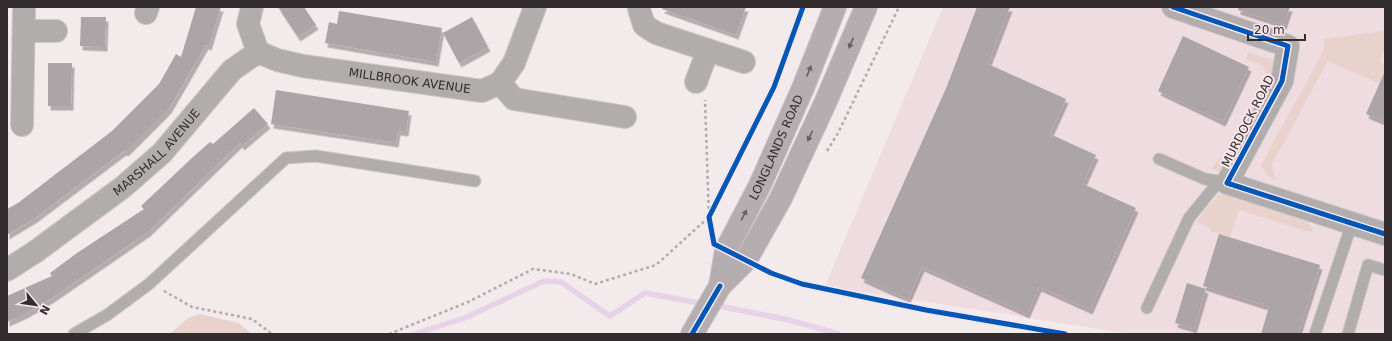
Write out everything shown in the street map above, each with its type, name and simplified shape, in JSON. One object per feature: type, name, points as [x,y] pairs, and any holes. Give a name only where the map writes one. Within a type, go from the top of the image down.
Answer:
[{"type":"main road","name":"LONGLANDS ROAD","points":[[718,290],[726,250],[760,185],[803,88],[835,7]]},
{"type":"main road","points":[[696,327],[718,290],[746,260],[781,198],[826,100],[866,7]]},
{"type":"street","points":[[22,125],[24,7]]},
{"type":"street","points":[[252,7],[248,24],[258,52]]},
{"type":"street","points":[[535,7],[514,62],[500,83],[514,99],[625,117]]},
{"type":"street","points":[[639,7],[644,25],[656,33],[744,62]]},
{"type":"street","name":"MURDOCK ROAD","points":[[1173,7],[1288,46],[1282,81],[1223,182],[1385,234]]},
{"type":"street","points":[[24,30],[56,31]]},
{"type":"street","points":[[696,82],[708,50]]},
{"type":"street","name":"MILLBROOK AVENUE","points":[[258,52],[277,60],[303,66],[482,91],[500,83]]},
{"type":"street","name":"MARSHALL AVENUE","points":[[7,270],[35,252],[116,191],[162,153],[232,70],[258,52]]},
{"type":"lane","points":[[74,334],[107,315],[149,284],[286,158],[316,156],[475,182]]},
{"type":"lane","points":[[1159,159],[1205,179],[1223,182]]},
{"type":"lane","points":[[1147,308],[1189,218],[1223,182]]},
{"type":"lane","points":[[1315,334],[1352,223]]},
{"type":"lane","points":[[1348,334],[1368,264],[1385,270]]},
{"type":"path","points":[[696,82],[704,92],[709,217],[711,224]]},
{"type":"path","points":[[389,334],[468,302],[533,269],[571,274],[595,284],[656,265],[709,217],[716,203]]},
{"type":"path","points":[[149,284],[192,307],[252,319],[272,334]]},
{"type":"shaded area","points":[[943,7],[1385,7],[1385,334],[1130,334],[825,286]]},
{"type":"shaded area","points":[[1385,31],[1385,47],[1380,62],[1385,65],[1385,86],[1328,61],[1272,164],[1276,180],[1268,177],[1261,165],[1324,50],[1324,39]]},
{"type":"shaded area","points":[[1248,52],[1277,61],[1277,69],[1224,170],[1217,171],[1211,169],[1225,152],[1266,78],[1263,66],[1245,59]]},
{"type":"shaded area","points":[[1223,194],[1306,221],[1310,225],[1313,233],[1239,210],[1230,237],[1210,231],[1211,228],[1197,222],[1204,211],[1218,195]]},
{"type":"shaded area","points":[[200,314],[239,323],[252,334],[170,334],[188,318]]},
{"type":"building","points":[[196,7],[221,7],[209,46],[206,45],[169,109],[126,152],[124,151],[35,218],[7,235],[7,209],[18,203],[112,131],[159,84],[176,54],[181,57]]},
{"type":"building","points":[[278,7],[304,7],[316,25],[298,37]]},
{"type":"building","points":[[663,7],[746,7],[736,35],[662,9]]},
{"type":"building","points":[[977,7],[1010,7],[988,64],[1066,99],[1050,134],[1096,155],[1083,184],[1136,208],[1090,310],[1039,287],[1027,314],[922,267],[908,299],[861,278],[947,86]]},
{"type":"building","points":[[1238,7],[1290,7],[1284,25],[1238,10]]},
{"type":"building","points":[[339,11],[442,28],[436,62],[325,43],[329,22],[337,24]]},
{"type":"building","points":[[81,17],[106,17],[105,47],[80,46]]},
{"type":"building","points":[[472,17],[488,47],[459,63],[443,33]]},
{"type":"building","points":[[1183,36],[1249,67],[1223,122],[1158,91]]},
{"type":"building","points":[[48,63],[72,63],[71,106],[48,106]]},
{"type":"building","points":[[1385,71],[1385,122],[1366,114]]},
{"type":"building","points":[[276,90],[409,111],[406,132],[398,131],[396,143],[271,124]]},
{"type":"building","points":[[254,108],[268,124],[242,146],[240,143],[148,232],[52,298],[25,314],[7,322],[7,296],[52,276],[50,273],[77,253],[144,209],[141,206],[193,157],[210,142],[213,144]]},
{"type":"building","points":[[1219,234],[1320,265],[1298,334],[1261,334],[1269,307],[1203,286]]},
{"type":"building","points":[[1187,283],[1206,289],[1194,329],[1175,323]]},
{"type":"waterway","points":[[415,334],[467,317],[544,281],[561,282],[610,316],[645,293],[705,304]]},
{"type":"waterway","points":[[714,305],[789,320],[839,334]]},
{"type":"cycle path","points":[[803,7],[774,87],[709,217],[714,244],[771,273],[802,284],[926,310],[1065,334]]},
{"type":"cycle path","points":[[1173,7],[1288,46],[1282,81],[1227,183],[1385,234]]},
{"type":"cycle path","points":[[692,334],[720,286]]}]
